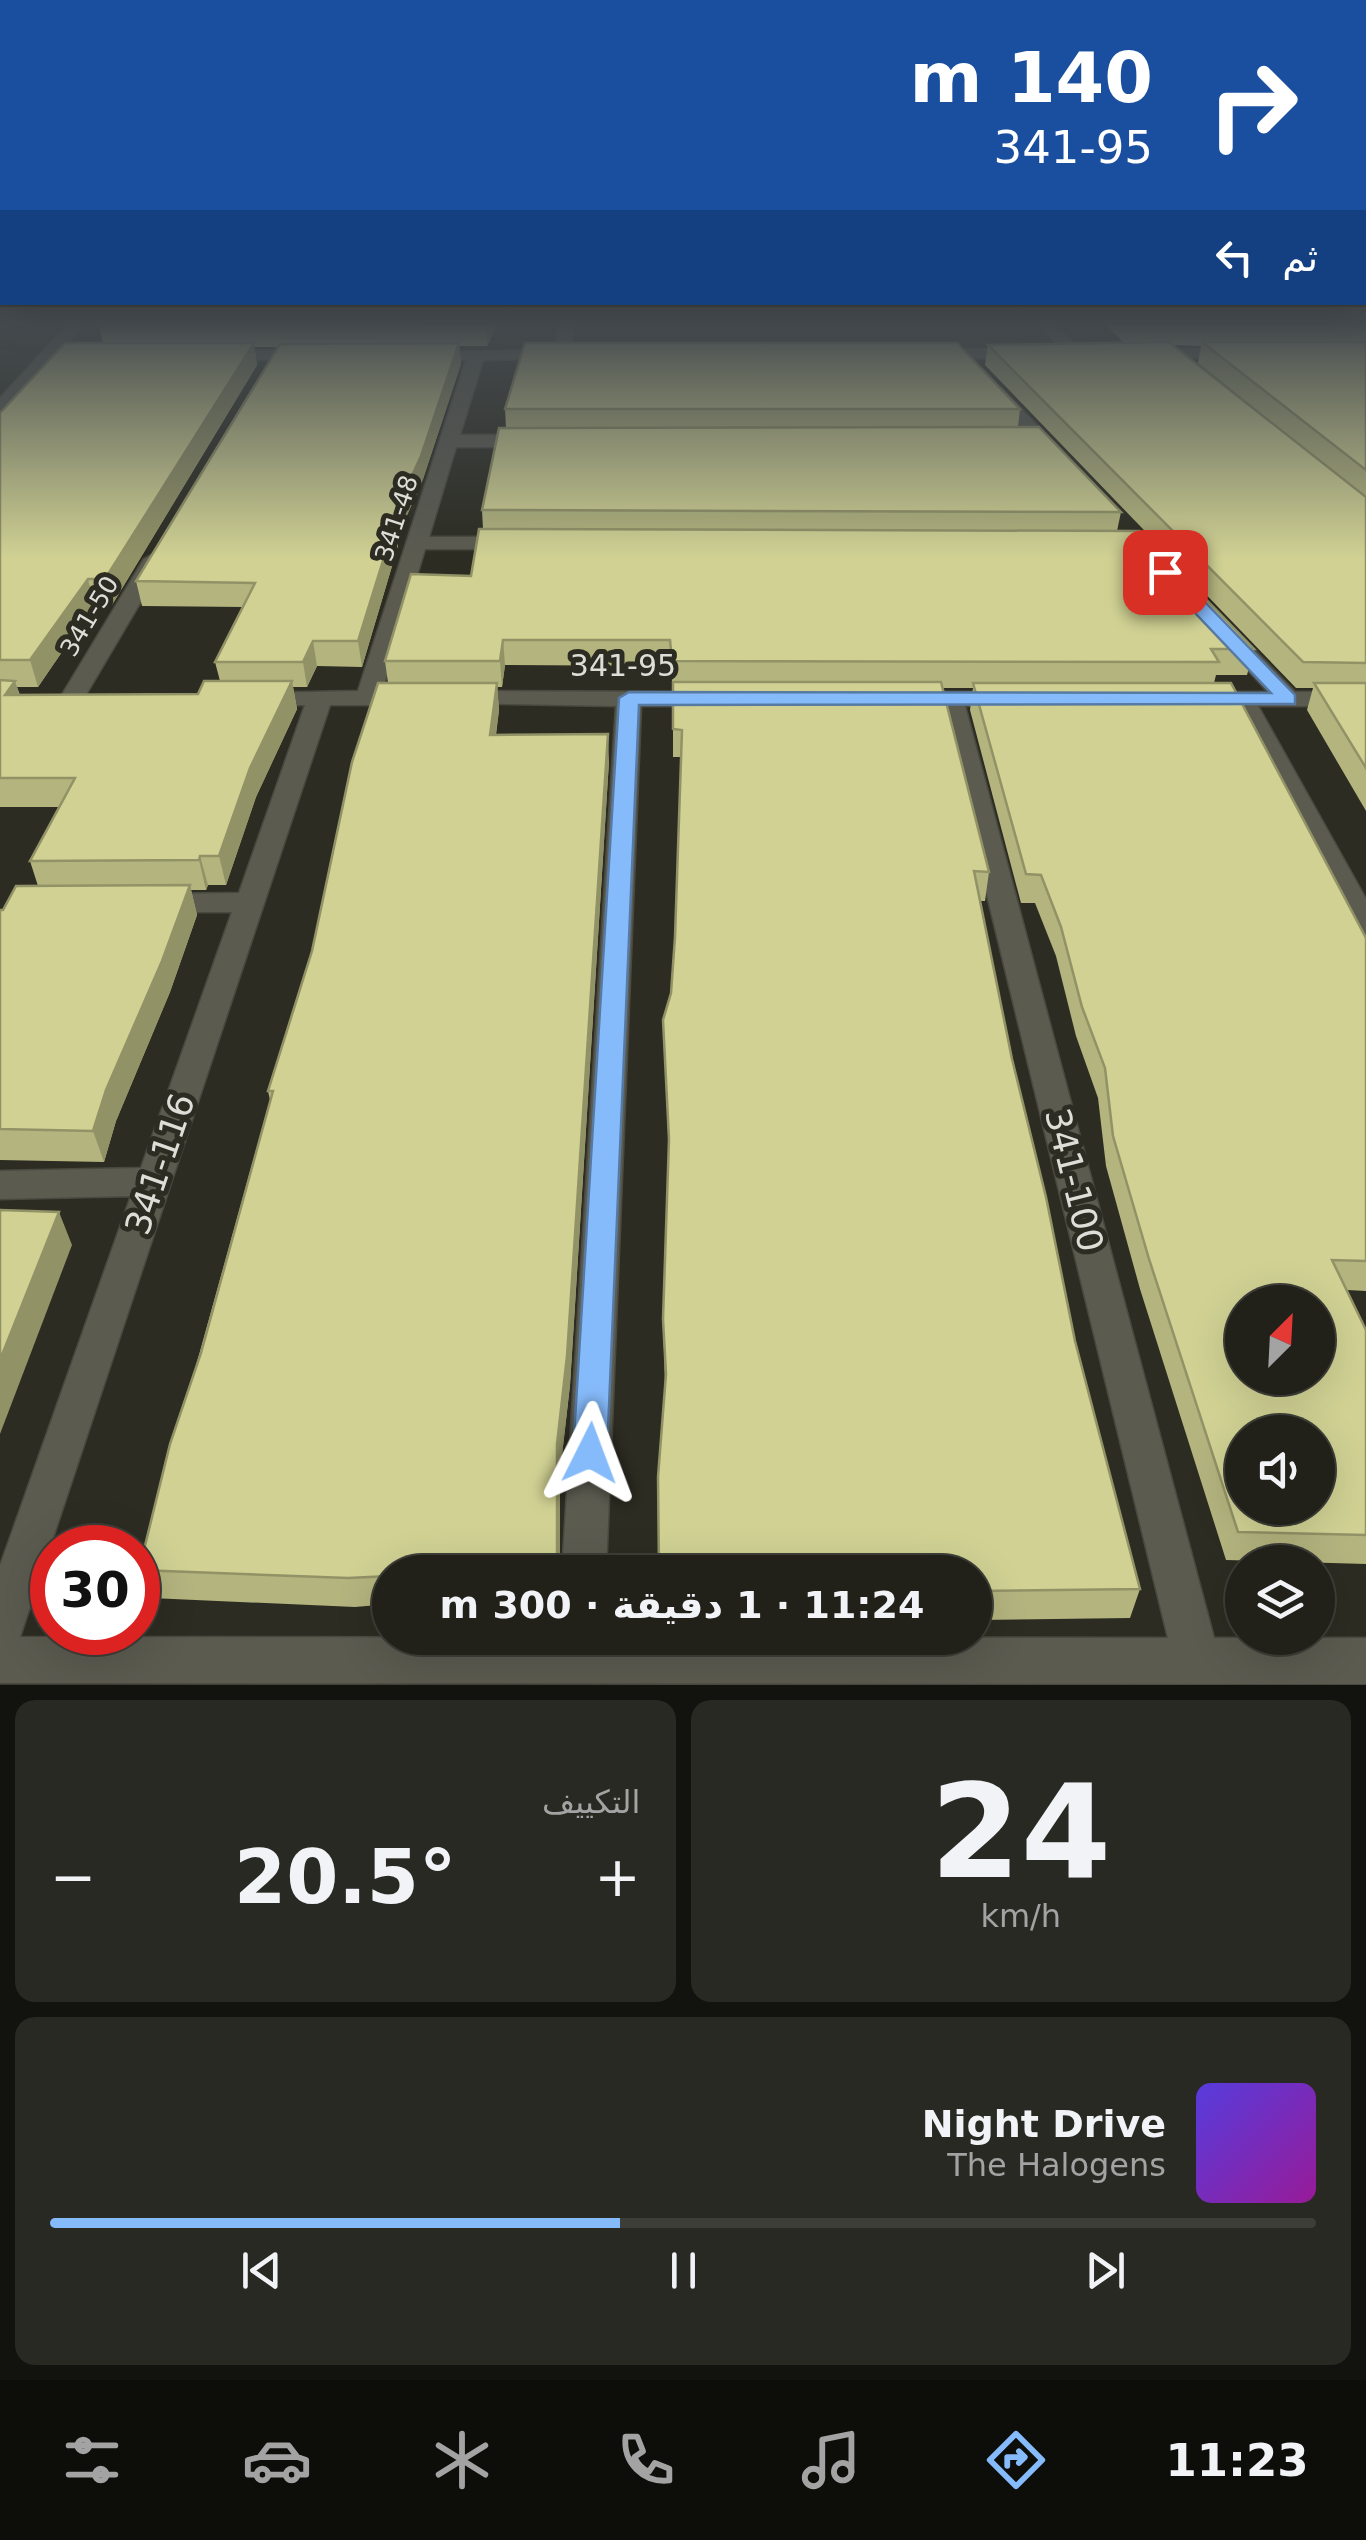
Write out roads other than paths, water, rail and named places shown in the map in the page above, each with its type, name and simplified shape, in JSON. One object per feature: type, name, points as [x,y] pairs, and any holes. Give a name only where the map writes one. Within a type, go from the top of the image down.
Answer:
[{"type":"street","name":"341-48","points":[[368,698],[462,401]]},
{"type":"street","points":[[998,401],[1031,440],[1066,466]]},
{"type":"street","points":[[449,441],[563,441]]},
{"type":"street","points":[[417,542],[534,543]]},
{"type":"street","name":"341-50","points":[[110,698],[63,698],[164,544]]},
{"type":"street","points":[[1208,616],[1288,699]]},
{"type":"street","name":"341-95","points":[[244,698],[724,698]]},
{"type":"street","name":"341-116","points":[[0,1630],[320,698]]},
{"type":"street","points":[[585,1555],[629,698]]},
{"type":"street","points":[[894,699],[1028,699]]},
{"type":"street","name":"341-100","points":[[951,699],[1197,1660]]},
{"type":"street","points":[[1184,699],[1366,699]]},
{"type":"street","points":[[1242,699],[1363,914]]},
{"type":"street","points":[[136,903],[252,902]]},
{"type":"street","points":[[0,1185],[154,1182]]},
{"type":"street","points":[[0,1660],[1366,1661]]}]
